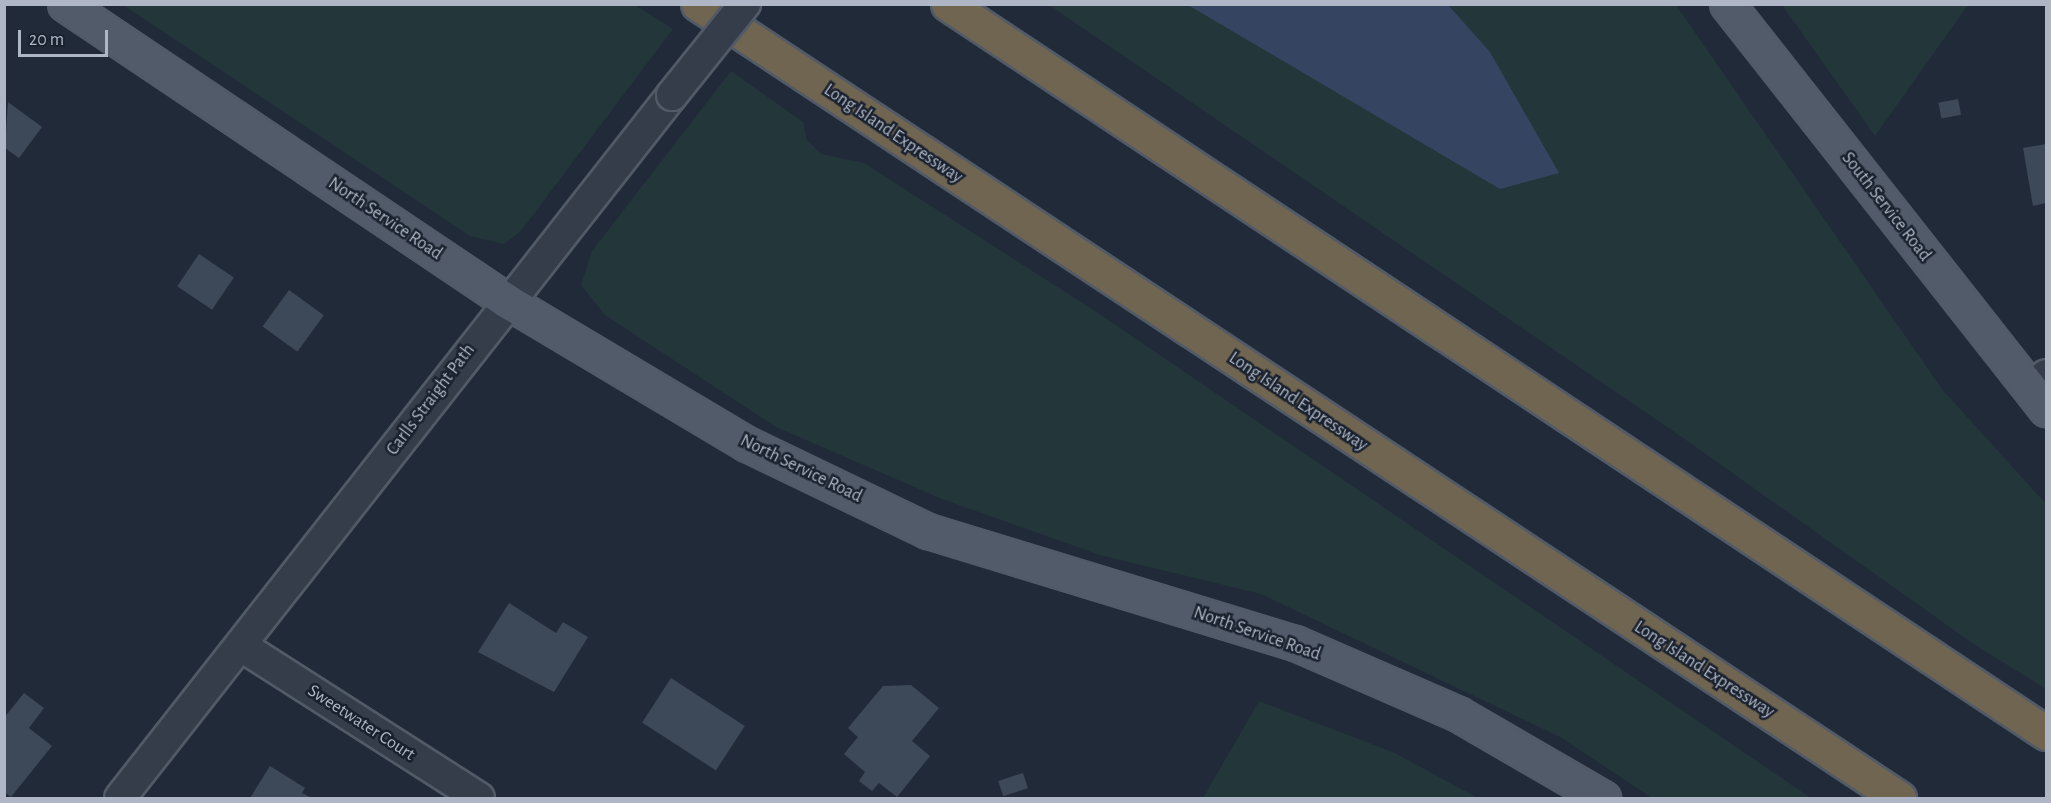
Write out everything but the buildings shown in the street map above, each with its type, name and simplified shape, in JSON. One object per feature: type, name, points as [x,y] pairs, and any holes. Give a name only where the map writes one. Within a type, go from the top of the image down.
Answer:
[{"type":"highway","name":"Long Island Expressway","points":[[698,4],[1899,798]]},
{"type":"highway","points":[[948,4],[2046,733]]},
{"type":"main road","name":"North Service Road","points":[[65,4],[507,301],[747,444],[928,531],[1295,643],[1458,714],[1604,798]]},
{"type":"main road","name":"South Service Road","points":[[1727,4],[2041,391]]},
{"type":"street","name":"Carlls Straight Path","points":[[120,798],[243,647],[507,301],[745,4]]},
{"type":"street","name":"Sweetwater Court","points":[[243,647],[479,798]]},
{"type":"green space","points":[[123,5],[635,5],[673,29],[521,231],[504,244],[470,236]]},
{"type":"green space","points":[[1049,5],[1676,5],[1942,389],[2046,504],[2046,689],[1975,645],[1686,440]]},
{"type":"green space","points":[[1782,5],[1968,5],[1875,136]]},
{"type":"green space","points":[[731,71],[803,122],[807,140],[821,154],[864,163],[1095,311],[1811,798],[1652,798],[1560,737],[1261,594],[1100,555],[942,499],[776,427],[605,315],[581,285],[592,251]]},
{"type":"green space","points":[[1259,701],[1395,753],[1478,798],[1203,798]]},
{"type":"water","points":[[1188,5],[1448,5],[1490,52],[1559,173],[1500,189]]}]
